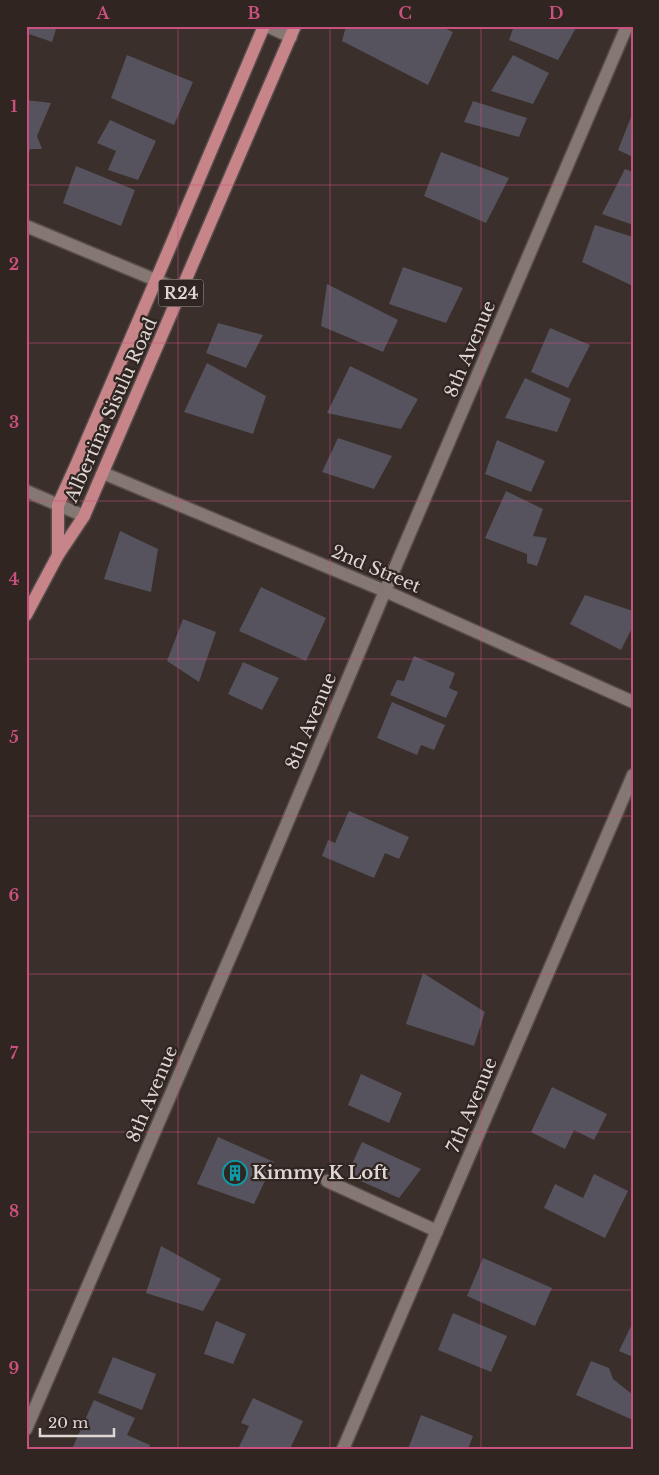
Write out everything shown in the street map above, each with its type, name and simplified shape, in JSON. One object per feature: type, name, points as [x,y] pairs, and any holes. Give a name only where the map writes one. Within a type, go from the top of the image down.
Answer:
[{"type":"main road","name":"Albertina Sisulu Road","points":[[58,555],[58,504],[265,26]]},
{"type":"main road","name":"Albertina Sisulu Road","points":[[26,614],[58,555],[84,516],[293,31]]},
{"type":"street","points":[[265,26],[293,31]]},
{"type":"street","name":"8th Avenue","points":[[26,1429],[244,925],[626,26]]},
{"type":"street","points":[[26,226],[182,291]]},
{"type":"street","name":"2nd Street","points":[[103,473],[385,591],[633,702]]},
{"type":"street","points":[[26,491],[84,516]]},
{"type":"street","name":"7th Avenue","points":[[343,1449],[633,775]]},
{"type":"street","points":[[327,1181],[437,1231]]},
{"type":"building","points":[[26,26],[57,26],[52,42],[26,33]]},
{"type":"building","points":[[346,26],[440,26],[453,32],[428,85],[342,41]]},
{"type":"building","points":[[514,26],[577,26],[558,60],[509,40]]},
{"type":"building","points":[[127,55],[193,82],[174,125],[111,98]]},
{"type":"building","points":[[513,55],[549,73],[533,104],[491,91]]},
{"type":"building","points":[[26,100],[51,103],[37,136],[42,149],[30,149],[27,160]]},
{"type":"building","points":[[473,101],[527,118],[519,137],[464,122]]},
{"type":"building","points":[[633,112],[633,157],[618,150]]},
{"type":"building","points":[[110,120],[156,141],[138,180],[108,170],[116,151],[97,143]]},
{"type":"building","points":[[441,152],[509,178],[486,223],[424,196]]},
{"type":"building","points":[[76,166],[135,190],[121,226],[63,203]]},
{"type":"building","points":[[625,169],[633,172],[633,225],[602,214]]},
{"type":"building","points":[[595,225],[633,237],[633,286],[582,262]]},
{"type":"building","points":[[403,267],[463,288],[446,323],[389,304]]},
{"type":"building","points":[[327,284],[398,320],[383,352],[321,326]]},
{"type":"building","points":[[218,323],[263,335],[246,368],[206,353]]},
{"type":"building","points":[[550,328],[590,345],[568,388],[531,372]]},
{"type":"building","points":[[207,363],[266,396],[253,434],[184,412]]},
{"type":"building","points":[[350,366],[418,399],[401,429],[327,413]]},
{"type":"building","points":[[525,378],[571,399],[557,432],[505,418]]},
{"type":"building","points":[[338,438],[392,456],[374,489],[322,472]]},
{"type":"building","points":[[497,440],[545,461],[531,492],[485,474]]},
{"type":"building","points":[[506,491],[543,509],[533,536],[547,538],[537,566],[527,563],[527,554],[485,538]]},
{"type":"building","points":[[120,531],[158,549],[151,592],[104,579]]},
{"type":"building","points":[[261,587],[326,618],[306,661],[239,631]]},
{"type":"building","points":[[585,595],[633,611],[633,626],[621,650],[570,624]]},
{"type":"building","points":[[183,619],[216,632],[199,682],[167,661]]},
{"type":"building","points":[[414,656],[455,673],[449,688],[458,692],[446,718],[390,695],[397,680],[404,681]]},
{"type":"building","points":[[243,662],[279,678],[262,710],[228,694]]},
{"type":"building","points":[[392,702],[445,725],[434,750],[421,745],[417,755],[377,738]]},
{"type":"building","points":[[349,811],[409,837],[399,859],[385,853],[374,878],[322,856],[328,840],[335,843]]},
{"type":"building","points":[[423,973],[485,1012],[474,1046],[406,1024]]},
{"type":"building","points":[[361,1074],[402,1093],[389,1123],[348,1105]]},
{"type":"building","points":[[552,1087],[607,1114],[594,1140],[574,1130],[565,1149],[531,1132]]},
{"type":"building","name":"Kimmy K Loft","points":[[218,1137],[274,1162],[254,1204],[197,1184]]},
{"type":"building","points":[[362,1142],[421,1169],[399,1198],[347,1175]]},
{"type":"building","points":[[594,1174],[628,1191],[605,1238],[544,1208],[555,1184],[583,1198]]},
{"type":"building","points":[[161,1246],[221,1279],[203,1311],[146,1293]]},
{"type":"building","points":[[483,1258],[552,1288],[535,1326],[467,1296]]},
{"type":"building","points":[[453,1313],[507,1336],[491,1372],[438,1350]]},
{"type":"building","points":[[216,1321],[246,1334],[233,1364],[204,1354]]},
{"type":"building","points":[[633,1322],[633,1357],[619,1351]]},
{"type":"building","points":[[113,1357],[156,1374],[142,1410],[98,1393]]},
{"type":"building","points":[[591,1361],[609,1368],[613,1379],[633,1395],[633,1420],[576,1395]]},
{"type":"building","points":[[253,1398],[303,1421],[290,1449],[238,1449],[249,1426],[241,1423]]},
{"type":"building","points":[[94,1400],[135,1418],[127,1435],[150,1445],[149,1449],[72,1449]]},
{"type":"building","points":[[421,1415],[473,1436],[468,1449],[408,1449]]},
{"type":"place","name":"Kimmy K Loft","points":[[235,1173]]}]
